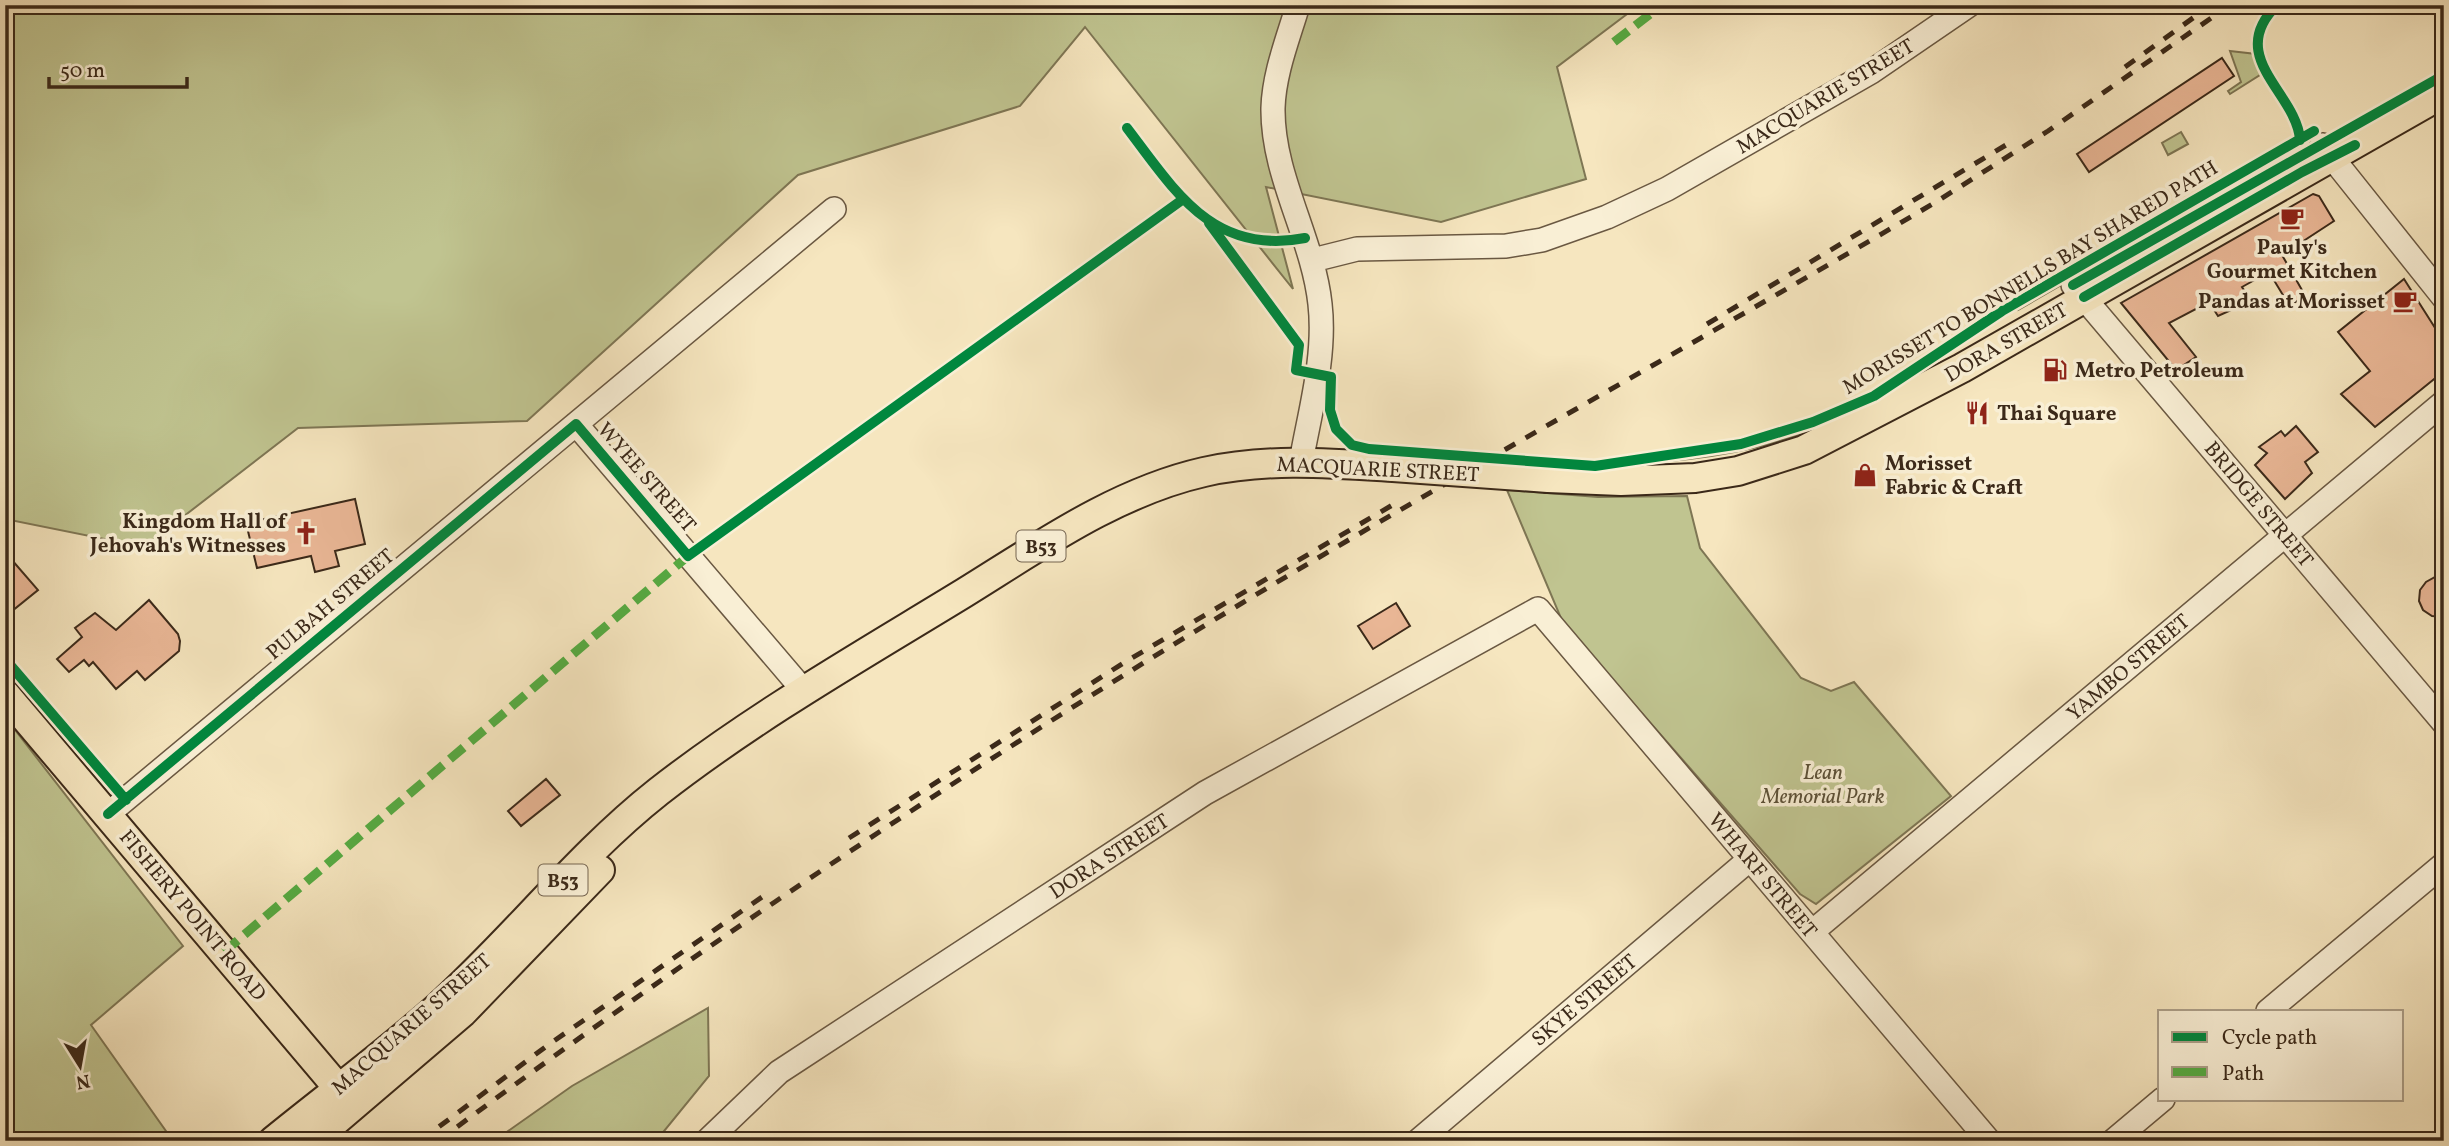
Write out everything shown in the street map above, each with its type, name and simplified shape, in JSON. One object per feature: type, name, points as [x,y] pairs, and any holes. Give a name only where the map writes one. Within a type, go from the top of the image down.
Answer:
[{"type":"main road","name":"DORA STREET","points":[[2326,152],[2444,75]]},
{"type":"main road","name":"DORA STREET","points":[[1548,478],[1621,481],[1695,478],[1738,471],[1780,459],[1859,422],[1962,368],[2079,291],[2326,152],[2444,93]]},
{"type":"main road","name":"MACQUARIE STREET","points":[[273,1141],[345,1096],[463,1012],[652,817],[804,691],[1073,526],[1137,494],[1205,472],[1246,465],[1301,462],[1548,478]]},
{"type":"main road","name":"FISHERY POINT ROAD","points":[[5,694],[345,1096]]},
{"type":"main road","name":"MACQUARIE STREET","points":[[312,1141],[345,1096]]},
{"type":"street","points":[[1298,5],[1277,75],[1273,110],[1281,160],[1313,260],[1320,305],[1321,343],[1301,462]]},
{"type":"street","name":"MACQUARIE STREET","points":[[1313,260],[1357,249],[1506,246],[1542,240],[1586,226],[1657,194],[1749,142],[1901,53],[1969,5]]},
{"type":"street","points":[[2326,152],[2444,298]]},
{"type":"street","name":"PULBAH STREET","points":[[108,814],[834,209]]},
{"type":"street","name":"BRIDGE STREET","points":[[2079,291],[2444,723]]},
{"type":"street","name":"YAMBO STREET","points":[[1812,932],[2444,402]]},
{"type":"street","name":"WYEE STREET","points":[[576,424],[804,691]]},
{"type":"street","name":"WHARF STREET","points":[[1538,609],[1812,932],[1976,1136]]},
{"type":"street","name":"DORA STREET","points":[[707,1141],[779,1072],[1205,793],[1538,609]]},
{"type":"street","name":"SKYE STREET","points":[[1418,1141],[1750,859]]},
{"type":"street","points":[[2269,1010],[2444,864]]},
{"type":"street","points":[[2113,1141],[2163,1100]]},
{"type":"green space","points":[[5,5],[1639,5],[1557,67],[1586,179],[1441,222],[1266,187],[1293,289],[1085,27],[1020,106],[798,175],[527,421],[298,428],[144,547],[5,519]]},
{"type":"green space","points":[[2230,51],[2256,54],[2263,73],[2230,94],[2228,91],[2241,82]]},
{"type":"green space","points":[[2181,132],[2188,144],[2168,155],[2162,143]]},
{"type":"green space","points":[[2285,153],[2286,156],[2193,209],[2189,207]]},
{"type":"green space","points":[[2171,218],[2170,222],[2018,310],[2016,308]]},
{"type":"green space","points":[[1843,415],[1799,434],[1754,448],[1707,457],[1659,460],[1748,447]]},
{"type":"green space","name":"Lean Memorial Park","points":[[1507,490],[1598,497],[1687,496],[1700,548],[1801,678],[1831,691],[1854,682],[1951,796],[1816,904],[1800,894],[1563,623]]},
{"type":"green space","points":[[5,717],[183,946],[91,1025],[173,1141],[5,1141]]},
{"type":"green space","points":[[708,1008],[709,1076],[656,1141],[494,1141],[572,1086]]},
{"type":"building","points":[[2222,58],[2234,76],[2089,172],[2077,154]]},
{"type":"building","points":[[2313,194],[2319,196],[2334,221],[2282,255],[2306,297],[2289,305],[2269,272],[2242,287],[2251,301],[2218,316],[2209,302],[2169,323],[2196,357],[2176,370],[2121,303]]},
{"type":"building","points":[[2404,279],[2444,342],[2444,371],[2375,427],[2341,394],[2370,371],[2338,332]]},
{"type":"building","points":[[2296,426],[2318,452],[2305,462],[2312,473],[2285,499],[2255,465],[2267,453],[2259,447],[2281,431],[2285,436]]},
{"type":"building","name":"Kingdom Hall of Jehovah's Witnesses","points":[[355,499],[365,544],[335,551],[339,566],[315,572],[311,556],[257,568],[246,523]]},
{"type":"building","points":[[5,552],[38,590],[12,611],[5,603]]},
{"type":"building","points":[[2435,577],[2444,578],[2444,617],[2432,616],[2423,610],[2419,601],[2420,590],[2426,582]]},
{"type":"building","points":[[149,600],[178,634],[180,641],[179,651],[145,680],[137,671],[116,689],[93,662],[89,666],[84,660],[69,672],[57,659],[82,637],[75,628],[95,613],[116,630]]},
{"type":"building","points":[[1396,603],[1410,626],[1373,649],[1358,626]]},
{"type":"building","points":[[546,779],[560,795],[521,826],[508,811]]},
{"type":"railway","points":[[2125,67],[2211,5]]},
{"type":"railway","points":[[438,1141],[693,958],[865,841],[1040,728],[1228,611],[1936,202],[2048,131],[2230,5]]},
{"type":"railway","points":[[1707,324],[2011,142]]},
{"type":"railway","points":[[849,838],[1125,662],[1401,500]]},
{"type":"railway","points":[[420,1141],[548,1045],[762,897]]},
{"type":"marked path","points":[[1614,42],[1662,5]]},
{"type":"marked path","points":[[224,952],[688,556]]},
{"type":"cycle path","points":[[2277,5],[2263,24],[2258,41],[2260,58],[2288,106],[2300,140]]},
{"type":"cycle path","points":[[2073,285],[2444,75]]},
{"type":"cycle path","points":[[1127,128],[1180,195],[1221,228],[1245,237],[1273,241],[1305,238]]},
{"type":"cycle path","name":"MORISSET TO BONNELLS BAY SHARED PATH","points":[[1209,223],[1299,345],[1296,370],[1331,377],[1330,410],[1336,429],[1352,445],[1369,449],[1595,466],[1741,444],[1813,422],[1874,396],[2002,311],[2314,131]]},
{"type":"cycle path","points":[[2084,297],[2302,172],[2355,145]]},
{"type":"cycle path","points":[[108,814],[576,424],[688,556],[1182,200]]},
{"type":"cycle path","points":[[5,659],[126,800]]},
{"type":"place","name":"Pauly's Gourmet Kitchen","points":[[2292,218]]},
{"type":"place","name":"Pandas at Morisset","points":[[2405,301]]},
{"type":"place","name":"Metro Petroleum","points":[[2055,370]]},
{"type":"place","name":"Thai Square","points":[[1977,413]]},
{"type":"place","name":"Morisset Fabric & Craft","points":[[1865,475]]},
{"type":"place","name":"Kingdom Hall of Jehovah's Witnesses","points":[[306,533]]}]
